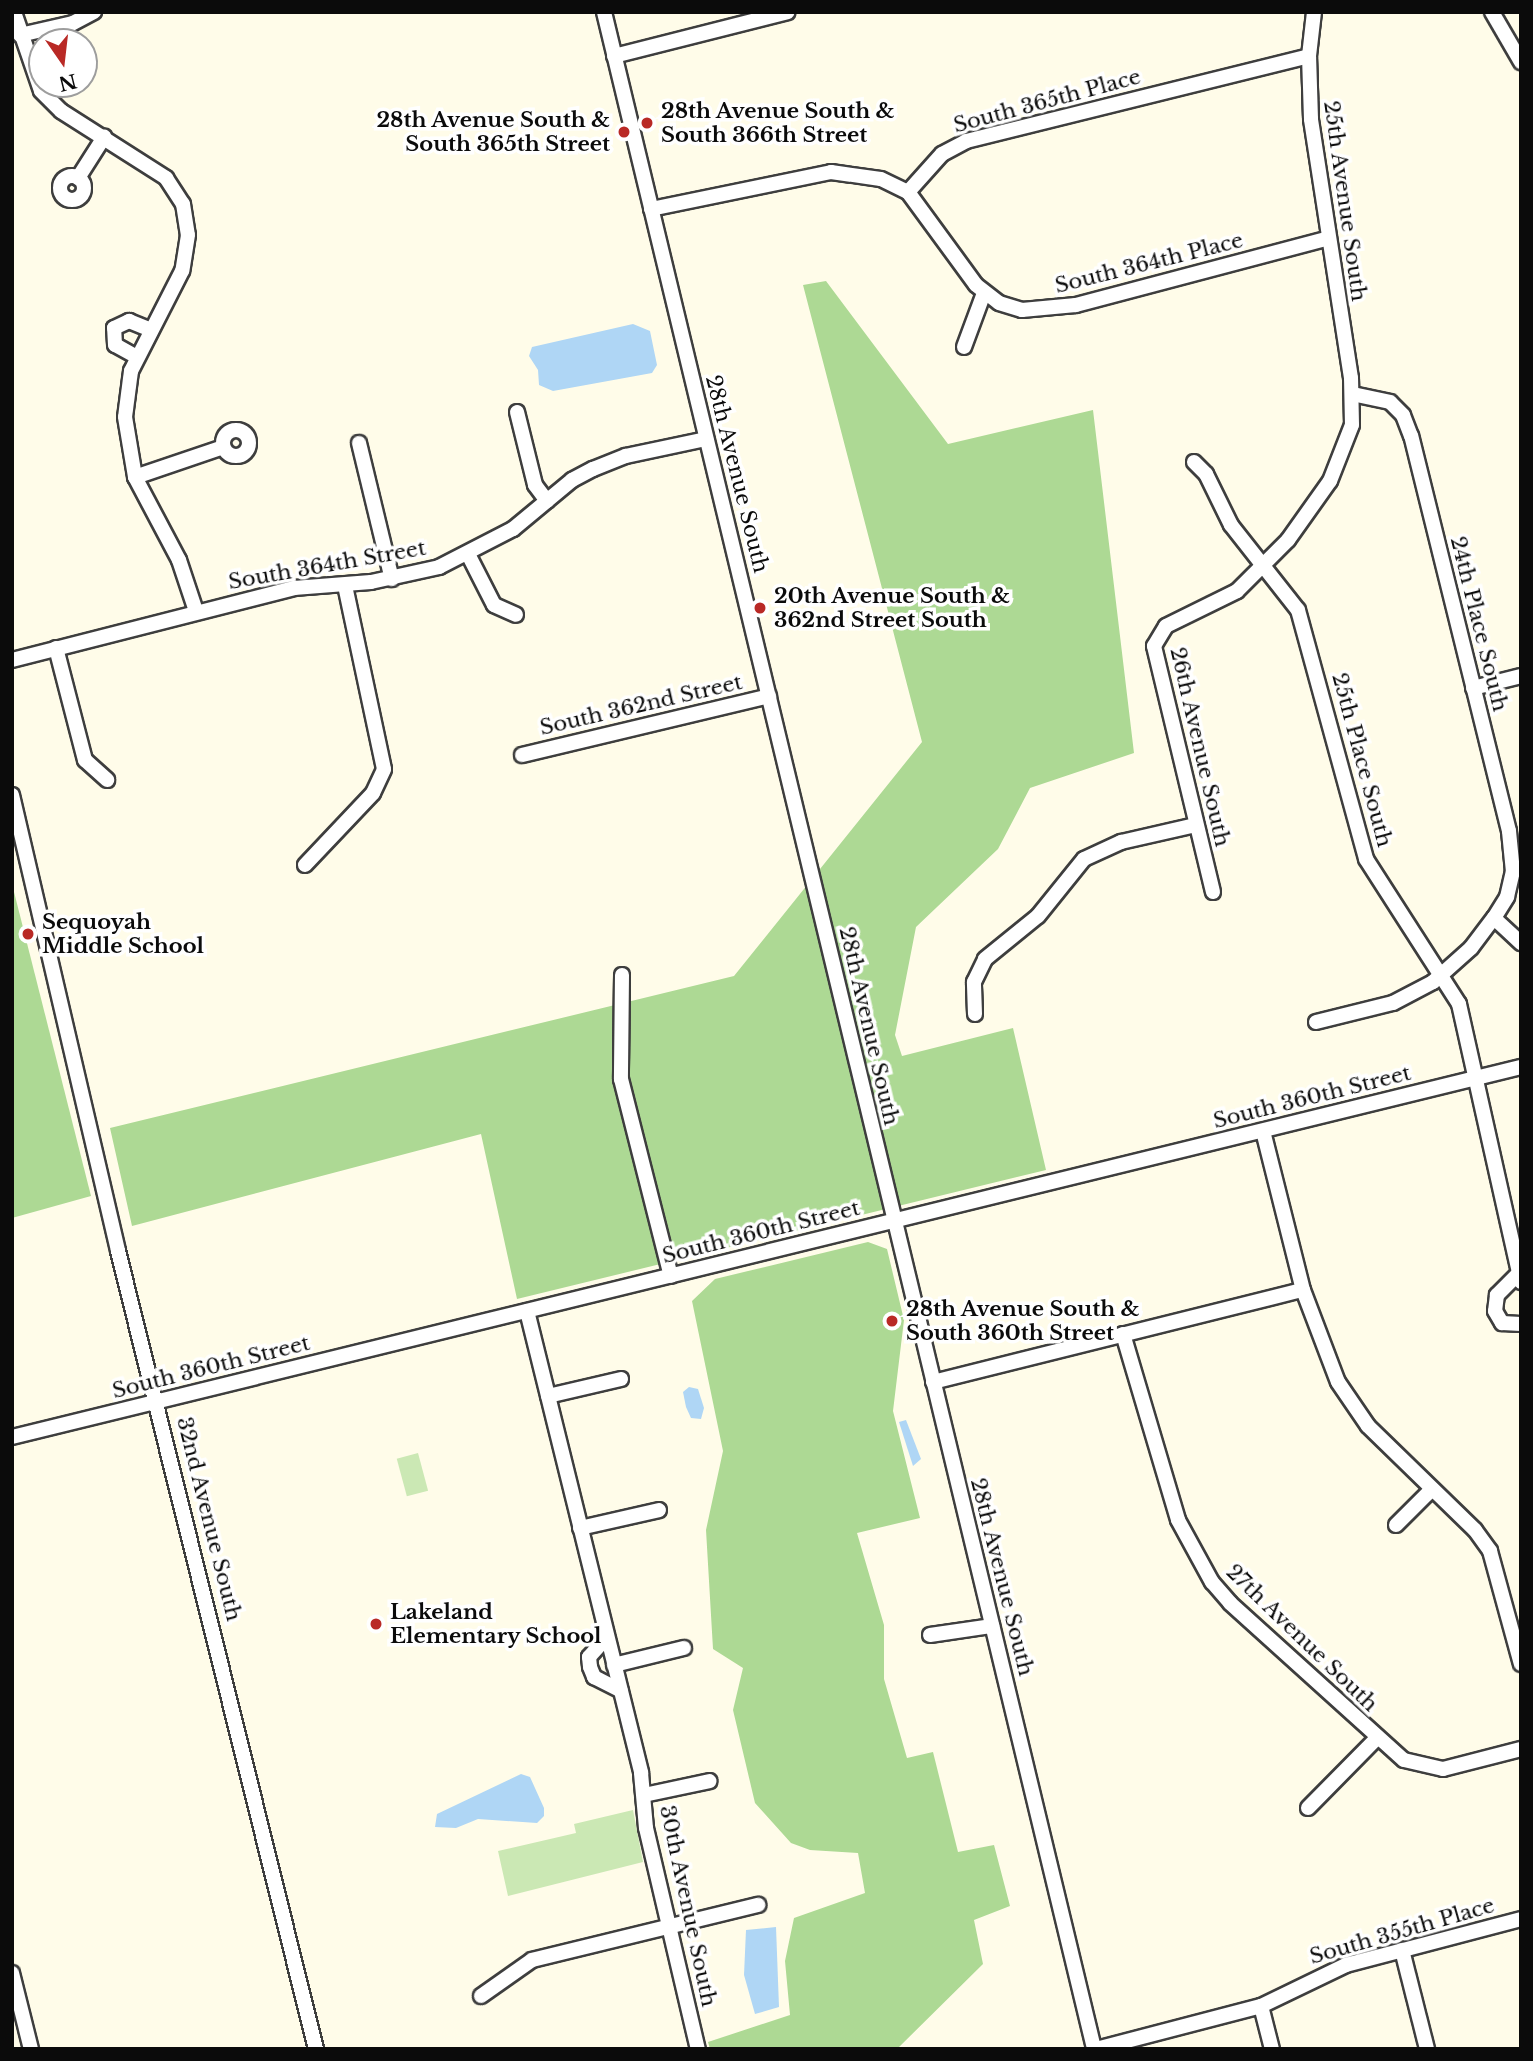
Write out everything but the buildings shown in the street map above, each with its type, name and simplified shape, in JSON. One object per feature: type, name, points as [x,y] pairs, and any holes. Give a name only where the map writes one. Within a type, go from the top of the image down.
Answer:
[{"type":"street","points":[[14,12],[41,91],[61,111],[166,178],[183,204],[188,235],[182,271],[137,357],[127,389],[125,417],[135,477],[178,560],[196,611]]},
{"type":"street","points":[[20,35],[74,23],[94,12]]},
{"type":"street","name":"28th Avenue South","points":[[604,12],[1095,2049]]},
{"type":"street","points":[[614,56],[788,12]]},
{"type":"street","name":"25th Avenue South","points":[[1177,622],[1221,602],[1265,565],[1307,516],[1336,470],[1352,425],[1353,394],[1326,239],[1311,120],[1308,56],[1314,12]]},
{"type":"street","points":[[1500,15],[1521,61]]},
{"type":"street","name":"South 365th Place","points":[[908,192],[942,154],[966,141],[1308,56]]},
{"type":"street","points":[[78,178],[104,137]]},
{"type":"street","points":[[651,209],[831,172],[881,179],[908,192],[984,293],[964,347]]},
{"type":"street","name":"South 364th Place","points":[[984,293],[1022,310],[1059,309],[1326,239]]},
{"type":"street","points":[[137,357],[115,345],[114,328],[130,321],[151,330]]},
{"type":"street","name":"24th Place South","points":[[1316,1022],[1405,999],[1443,974],[1483,934],[1511,886],[1512,850],[1407,424],[1396,407],[1382,398],[1353,394]]},
{"type":"street","points":[[517,412],[534,485],[547,502]]},
{"type":"street","name":"South 364th Street","points":[[12,660],[294,587],[345,586],[392,579],[468,554],[513,529],[572,480],[609,462],[706,439]]},
{"type":"street","points":[[359,443],[392,579]]},
{"type":"street","points":[[135,477],[223,447]]},
{"type":"street","name":"25th Place South","points":[[1194,462],[1206,474],[1231,525],[1294,604],[1307,636],[1366,859],[1385,894],[1443,974],[1462,1014],[1478,1078],[1519,1278]]},
{"type":"street","points":[[468,554],[494,605],[516,615]]},
{"type":"street","points":[[305,865],[373,793],[384,769],[345,586]]},
{"type":"street","name":"26th Avenue South","points":[[1177,622],[1159,632],[1154,654],[1213,892]]},
{"type":"street","points":[[55,648],[85,760],[107,780]]},
{"type":"street","points":[[1473,688],[1521,676]]},
{"type":"street","name":"South 362nd Street","points":[[522,755],[769,696]]},
{"type":"street","name":"32nd Avenue South","points":[[12,795],[115,1238],[159,1401],[316,2049]]},
{"type":"street","points":[[975,1014],[974,982],[985,959],[1038,916],[1084,859],[1121,842],[1196,825]]},
{"type":"street","points":[[1494,918],[1521,943]]},
{"type":"street","points":[[622,975],[621,1079],[671,1276]]},
{"type":"street","name":"South 360th Street","points":[[12,1437],[1521,1068]]},
{"type":"street","points":[[1263,1131],[1303,1290],[1351,1405],[1490,1551],[1521,1664]]},
{"type":"street","points":[[1519,1278],[1497,1295],[1495,1311],[1502,1322],[1521,1324]]},
{"type":"street","points":[[933,1382],[1303,1290]]},
{"type":"street","name":"30th Avenue South","points":[[527,1311],[621,1691],[643,1795],[646,1828],[698,2049]]},
{"type":"street","name":"27th Avenue South","points":[[1124,1334],[1178,1520],[1212,1582],[1376,1739],[1417,1766],[1443,1769],[1521,1749]]},
{"type":"street","points":[[548,1396],[621,1379]]},
{"type":"street","points":[[1396,1525],[1432,1489]]},
{"type":"street","points":[[580,1528],[659,1510]]},
{"type":"street","points":[[929,1635],[992,1626]]},
{"type":"street","points":[[607,1637],[589,1657],[590,1667],[594,1677],[621,1691]]},
{"type":"street","points":[[614,1665],[684,1648]]},
{"type":"street","points":[[1308,1808],[1376,1739]]},
{"type":"street","points":[[643,1795],[710,1782]]},
{"type":"street","points":[[481,1996],[532,1959],[758,1905]]},
{"type":"street","name":"South 355th Place","points":[[1095,2049],[1261,2006],[1322,1973],[1521,1919]]},
{"type":"street","points":[[1402,1950],[1427,2049]]},
{"type":"street","points":[[12,1973],[31,2049]]},
{"type":"street","points":[[1261,2006],[1272,2049]]},
{"type":"green space","points":[[826,281],[948,444],[1093,410],[1134,753],[1030,788],[998,849],[916,927],[895,1035],[902,1056],[1013,1028],[1046,1170],[517,1299],[481,1134],[132,1226],[110,1128],[734,976],[922,742],[803,285]]},
{"type":"green space","points":[[12,884],[91,1196],[12,1218]]},
{"type":"green space","points":[[868,1242],[887,1249],[904,1320],[893,1411],[920,1518],[857,1533],[884,1625],[884,1679],[907,1758],[933,1752],[958,1852],[994,1845],[1010,1906],[974,1920],[983,1964],[897,2049],[710,2049],[708,2042],[790,2015],[785,1961],[794,1918],[865,1893],[858,1853],[810,1850],[791,1843],[755,1803],[733,1710],[743,1668],[713,1649],[706,1530],[723,1451],[692,1301],[715,1279]]},
{"type":"green space","points":[[418,1453],[428,1491],[407,1496],[397,1459]]},
{"type":"green space","points":[[633,1810],[643,1862],[508,1896],[498,1851],[576,1833],[574,1824]]},
{"type":"water","points":[[633,324],[650,331],[657,365],[652,373],[553,391],[539,385],[538,370],[529,356],[532,347]]},
{"type":"water","points":[[689,1387],[698,1389],[704,1408],[701,1419],[691,1418],[686,1407],[683,1392]]},
{"type":"water","points":[[906,1420],[921,1459],[913,1466],[899,1422]]},
{"type":"water","points":[[521,1774],[530,1777],[544,1808],[544,1816],[537,1823],[478,1819],[456,1828],[435,1827],[437,1814]]},
{"type":"water","points":[[776,1927],[779,2007],[755,2014],[744,1975],[746,1930]]},
{"type":"place","name":"28th Avenue South & South 366th Street","points":[[647,123]]},
{"type":"place","name":"28th Avenue South & South 365th Street","points":[[624,132]]},
{"type":"place","name":"20th Avenue South & 362nd Street South","points":[[760,608]]},
{"type":"place","name":"Sequoyah Middle School","points":[[28,934]]},
{"type":"place","name":"28th Avenue South & South 360th Street","points":[[892,1321]]},
{"type":"place","name":"Lakeland Elementary School","points":[[376,1624]]}]
